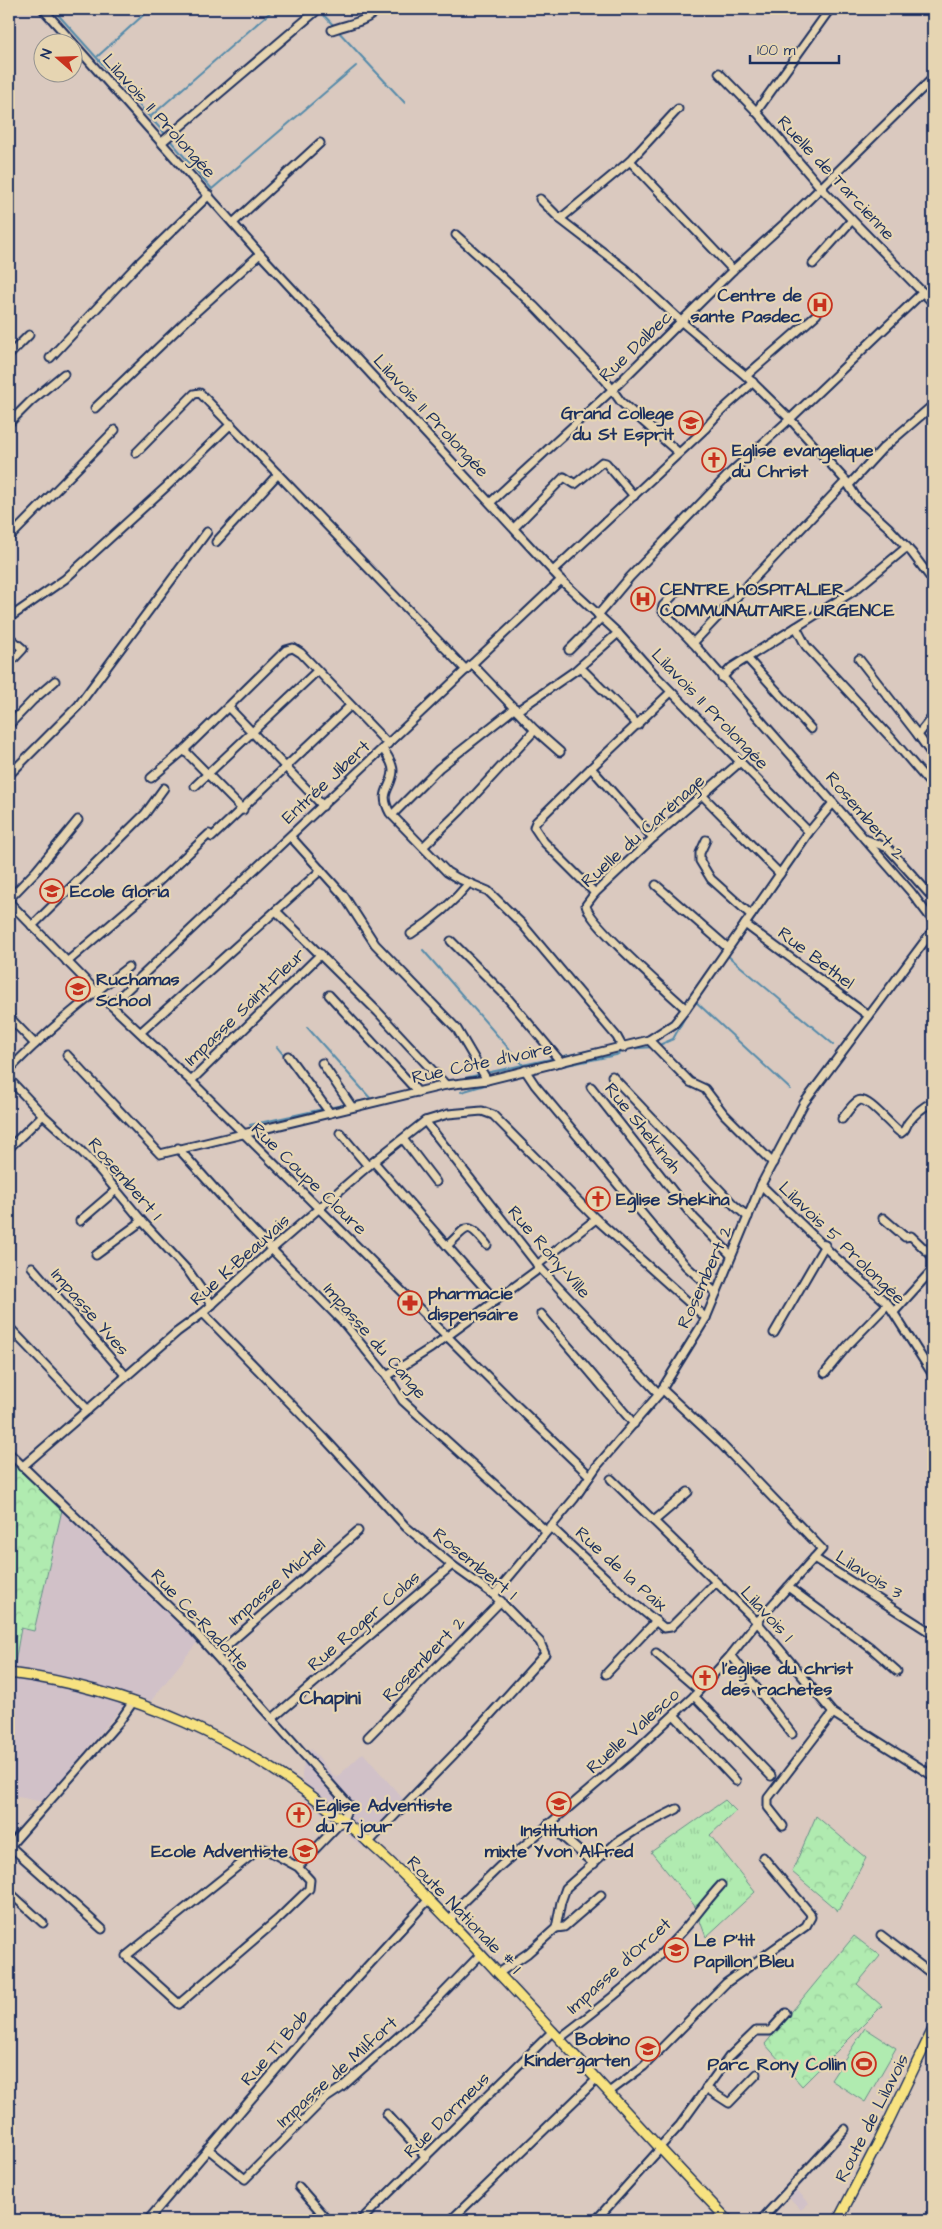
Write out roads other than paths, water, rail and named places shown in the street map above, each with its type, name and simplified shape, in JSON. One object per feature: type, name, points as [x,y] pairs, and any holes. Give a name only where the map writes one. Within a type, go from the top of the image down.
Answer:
[{"type":"main road","name":"Route Nationale # 1","points":[[9,1674],[82,1687],[133,1702],[168,1715],[243,1751],[288,1779],[343,1820],[429,1899],[728,2220]]},
{"type":"main road","name":"Route de Lilavois","points":[[838,2220],[885,2131],[932,2035]]},
{"type":"street","name":"Lilavois 11 Prolongée","points":[[43,9],[260,254],[561,580],[618,633],[671,692],[809,832]]},
{"type":"street","points":[[332,30],[356,23],[371,16],[378,9]]},
{"type":"street","points":[[756,112],[830,9]]},
{"type":"street","points":[[162,142],[315,12]]},
{"type":"street","name":"Ruelle de Tarcienne","points":[[719,73],[756,112],[821,188],[933,303]]},
{"type":"street","name":"Rue Dalbec","points":[[491,502],[683,322],[733,270],[786,222],[933,78]]},
{"type":"street","points":[[560,218],[630,161],[678,109]]},
{"type":"street","points":[[233,223],[320,142]]},
{"type":"street","points":[[630,161],[733,270]]},
{"type":"street","points":[[50,358],[140,262],[209,195]]},
{"type":"street","points":[[540,199],[560,218],[626,269],[683,322],[753,382],[790,419],[847,483],[858,500],[907,547],[933,581]]},
{"type":"street","points":[[813,264],[852,220]]},
{"type":"street","points":[[456,235],[534,306],[606,380],[622,402],[679,453]]},
{"type":"street","points":[[95,408],[186,321],[260,254]]},
{"type":"street","points":[[569,650],[600,616],[630,577],[731,472],[790,419],[923,292]]},
{"type":"street","points":[[746,376],[817,314]]},
{"type":"street","points":[[9,355],[29,335]]},
{"type":"street","points":[[9,423],[64,374]]},
{"type":"street","points":[[553,571],[706,428],[723,407],[734,400],[753,382]]},
{"type":"street","points":[[136,454],[197,393],[203,395],[466,670]]},
{"type":"street","points":[[693,643],[847,483],[882,449],[933,405]]},
{"type":"street","points":[[9,618],[65,579],[166,487],[231,424]]},
{"type":"street","points":[[9,538],[115,430]]},
{"type":"street","points":[[514,528],[564,477],[575,484],[602,462],[606,463],[634,496]]},
{"type":"street","points":[[216,542],[278,474]]},
{"type":"street","points":[[9,775],[78,706],[207,532]]},
{"type":"street","points":[[722,678],[731,668],[855,590],[907,547]]},
{"type":"street","name":"Entrée Jibert","points":[[111,1005],[561,580]]},
{"type":"street","name":"Rosembert 2","points":[[681,587],[663,606],[662,610],[911,892],[933,921]]},
{"type":"street","points":[[796,627],[806,646],[933,787]]},
{"type":"street","points":[[392,815],[439,768],[516,709],[580,667],[618,633]]},
{"type":"street","points":[[9,637],[23,649],[9,664]]},
{"type":"street","points":[[152,778],[184,750],[279,656],[290,648],[300,653],[386,747],[393,771],[385,795],[385,805],[392,815],[448,872],[488,891],[522,924],[618,1037],[623,1048]]},
{"type":"street","points":[[747,658],[811,729]]},
{"type":"street","points":[[859,659],[933,756]]},
{"type":"street","points":[[472,664],[535,730],[560,752]]},
{"type":"street","points":[[580,667],[638,725]]},
{"type":"street","points":[[195,786],[318,671]]},
{"type":"street","points":[[9,725],[54,681]]},
{"type":"street","points":[[595,893],[544,842],[534,827],[536,822],[671,692]]},
{"type":"street","points":[[67,962],[138,902],[210,836],[243,810],[350,706]]},
{"type":"street","points":[[228,707],[323,806]]},
{"type":"street","points":[[918,735],[933,716]]},
{"type":"street","points":[[424,846],[460,811],[535,730]]},
{"type":"street","points":[[184,750],[243,810]]},
{"type":"street","name":"Ruelle du Carénage","points":[[686,1009],[601,928],[588,913],[586,905],[595,893],[653,838],[704,796],[740,762]]},
{"type":"street","points":[[591,768],[653,838]]},
{"type":"street","points":[[32,926],[145,814],[164,788]]},
{"type":"street","points":[[704,796],[780,874]]},
{"type":"street","name":"Rue Côte d'Ivoire","points":[[67,1055],[160,1154],[178,1148],[446,1085],[487,1080],[651,1042],[674,1024],[686,1009],[809,832],[833,803]]},
{"type":"street","points":[[9,900],[36,871],[78,820]]},
{"type":"street","points":[[291,837],[344,896],[375,944],[457,1029],[487,1080]]},
{"type":"street","points":[[864,839],[888,848],[933,898]]},
{"type":"street","points":[[706,840],[700,853],[700,861],[711,879],[751,915]]},
{"type":"street","points":[[141,1032],[321,870]]},
{"type":"street","points":[[411,934],[453,903],[469,883]]},
{"type":"street","points":[[656,885],[728,948]]},
{"type":"street","name":"Rue Coupe Cloure","points":[[9,900],[96,991],[191,1081],[241,1133],[590,1476]]},
{"type":"street","points":[[276,911],[378,1012],[446,1085]]},
{"type":"street","name":"Rue Bethel","points":[[745,924],[869,1016]]},
{"type":"street","name":"Rosembert 2","points":[[494,1595],[661,1391],[706,1318],[761,1185],[804,1103],[933,930]]},
{"type":"street","points":[[451,941],[505,995],[561,1062]]},
{"type":"street","name":"Impasse Saint-Fleur","points":[[191,1081],[321,954]]},
{"type":"street","points":[[9,1070],[35,1044],[96,991],[128,967]]},
{"type":"street","points":[[329,995],[418,1092]]},
{"type":"street","points":[[9,1017],[35,1044]]},
{"type":"street","points":[[651,1042],[690,1082],[705,1088],[724,1114],[773,1163]]},
{"type":"street","points":[[288,1056],[330,1113]]},
{"type":"street","points":[[322,1063],[352,1107]]},
{"type":"street","points":[[525,1070],[534,1085],[686,1266],[716,1293]]},
{"type":"street","points":[[612,1076],[748,1217]]},
{"type":"street","name":"Rosembert 1","points":[[9,1079],[68,1138],[116,1190],[142,1222],[189,1272],[212,1305]]},
{"type":"street","name":"Rue Shekinah","points":[[591,1087],[694,1218],[731,1255]]},
{"type":"street","points":[[842,1119],[856,1101],[861,1100],[868,1102],[901,1133],[920,1111],[933,1102]]},
{"type":"street","name":"Rue K-Beauvais","points":[[27,1464],[177,1332],[203,1313],[272,1249],[371,1164],[425,1122],[448,1114],[482,1111],[493,1115],[596,1219]]},
{"type":"street","points":[[9,1148],[43,1115]]},
{"type":"street","name":"Rue Rony-Ville","points":[[425,1122],[539,1267],[661,1391],[722,1445],[822,1549]]},
{"type":"street","points":[[340,1133],[371,1164],[496,1301]]},
{"type":"street","points":[[403,1139],[436,1182]]},
{"type":"street","name":"Impasse du Cange","points":[[178,1148],[240,1218],[343,1322],[387,1376],[403,1401],[548,1529]]},
{"type":"street","name":"Lilavois 5 Prolongée","points":[[761,1185],[888,1304],[933,1375]]},
{"type":"street","points":[[80,1221],[116,1190]]},
{"type":"street","points":[[883,1218],[905,1237],[911,1236],[933,1258]]},
{"type":"street","points":[[387,1376],[448,1336],[496,1301],[596,1219],[706,1318]]},
{"type":"street","points":[[96,1255],[142,1222]]},
{"type":"street","points":[[447,1246],[464,1230],[470,1228],[475,1229],[487,1245]]},
{"type":"street","points":[[774,1333],[825,1245]]},
{"type":"street","name":"Impasse Yves","points":[[32,1267],[126,1376]]},
{"type":"street","points":[[894,1312],[933,1268]]},
{"type":"street","points":[[825,1373],[848,1345],[888,1304]]},
{"type":"street","name":"Rosembert 1","points":[[203,1313],[326,1440],[406,1527],[452,1565],[494,1595],[540,1642],[546,1654],[462,1746],[368,1843]]},
{"type":"street","points":[[541,1314],[634,1424]]},
{"type":"street","points":[[9,1326],[88,1410]]},
{"type":"street","name":"Rue Ce-Radotte","points":[[9,1453],[27,1464],[216,1655],[349,1805],[343,1820]]},
{"type":"street","name":"Lilavois 1","points":[[611,1479],[757,1622],[833,1713],[933,1776]]},
{"type":"street","points":[[654,1521],[688,1492]]},
{"type":"street","name":"Rue de la Paix","points":[[548,1529],[664,1628],[671,1627],[716,1582]]},
{"type":"street","name":"Impasse Michel","points":[[216,1655],[358,1531]]},
{"type":"street","name":"Ruelle Valesco","points":[[450,1921],[464,1901],[499,1867],[697,1693],[822,1549]]},
{"type":"street","name":"Lilavois 3","points":[[814,1558],[933,1634]]},
{"type":"street","name":"Rue Roger Colas","points":[[273,1718],[452,1565]]},
{"type":"street","points":[[788,1587],[871,1648],[897,1671]]},
{"type":"street","name":"Rosembert 2","points":[[368,1738],[500,1601]]},
{"type":"street","points":[[606,1674],[656,1621]]},
{"type":"street","points":[[656,1653],[697,1693],[771,1776]]},
{"type":"street","points":[[730,1655],[792,1734]]},
{"type":"street","points":[[102,1929],[9,1846],[119,1722],[133,1702]]},
{"type":"street","points":[[783,1826],[768,1807],[768,1798],[833,1713]]},
{"type":"street","points":[[674,1715],[736,1782]]},
{"type":"street","points":[[556,1928],[566,1888],[617,1842],[639,1828],[677,1809]]},
{"type":"street","points":[[298,1866],[343,1820]]},
{"type":"street","points":[[548,1824],[594,1864]]},
{"type":"street","points":[[265,1849],[298,1866],[310,1880],[309,1889],[278,1920],[179,2004],[126,1956],[258,1850],[265,1849]]},
{"type":"street","points":[[609,2092],[644,2066],[726,1983],[806,1926],[811,1917],[810,1912],[763,1857]]},
{"type":"street","name":"Impasse d'Orcet","points":[[556,2034],[604,2004],[681,1932],[721,1884]]},
{"type":"street","points":[[9,1892],[43,1923]]},
{"type":"street","points":[[499,1973],[556,1928],[564,1927],[601,1895]]},
{"type":"street","name":"Rue Ti Bob","points":[[148,2220],[322,2016],[429,1899]]},
{"type":"street","points":[[881,1935],[933,1975]]},
{"type":"street","name":"Impasse de Milfort","points":[[208,2149],[245,2179],[324,2100],[341,2088],[421,2016],[481,1954]]},
{"type":"street","points":[[596,2220],[680,2125],[729,2056],[756,2031],[770,2031],[786,2013]]},
{"type":"street","name":"Rue Dormeus","points":[[361,2220],[556,2034]]},
{"type":"street","points":[[706,2088],[730,2102],[757,2074]]},
{"type":"street","points":[[454,2220],[452,2218],[597,2079]]},
{"type":"street","points":[[387,2114],[426,2157]]},
{"type":"street","points":[[761,2220],[845,2129]]},
{"type":"street","points":[[299,2187],[328,2220]]},
{"type":"waterway","points":[[53,9],[166,135]]},
{"type":"waterway","points":[[98,56],[150,9]]},
{"type":"waterway","points":[[150,117],[274,9]]},
{"type":"waterway","points":[[318,9],[334,26]]},
{"type":"waterway","points":[[337,30],[405,103]]},
{"type":"waterway","points":[[169,139],[212,189],[356,66]]},
{"type":"waterway","points":[[750,925],[820,824]]},
{"type":"waterway","points":[[713,975],[747,929]]},
{"type":"waterway","points":[[423,950],[523,1065]]},
{"type":"waterway","points":[[728,956],[833,1044]]},
{"type":"waterway","points":[[695,1001],[790,1089]]},
{"type":"waterway","points":[[657,1046],[673,1039],[689,1010]]},
{"type":"waterway","points":[[307,1027],[370,1098]]},
{"type":"waterway","points":[[623,1043],[638,1039]]},
{"type":"waterway","points":[[560,1057],[618,1044]]},
{"type":"waterway","points":[[277,1047],[285,1057]]},
{"type":"waterway","points":[[533,1072],[616,1055],[627,1049],[653,1047]]},
{"type":"waterway","points":[[486,1073],[555,1058]]},
{"type":"waterway","points":[[452,1081],[482,1074]]},
{"type":"waterway","points":[[461,1092],[502,1080]]},
{"type":"waterway","points":[[352,1103],[404,1092]]},
{"type":"waterway","points":[[328,1108],[348,1104]]},
{"type":"waterway","points":[[250,1125],[323,1109]]},
{"type":"place","name":"Centre de sante Pasdec","points":[[820,305]]},
{"type":"place","name":"Grand college du St Esprit","points":[[691,423]]},
{"type":"place","name":"Eglise evangelique du Christ","points":[[714,460]]},
{"type":"place","name":"CENTRE hOSPITALIER COMMUNAUTAIRE URGENCE","points":[[643,599]]},
{"type":"place","name":"Ecole Gloria","points":[[52,891]]},
{"type":"place","name":"Ruchamas School","points":[[78,989]]},
{"type":"place","name":"Eglise Shekina","points":[[598,1199]]},
{"type":"place","name":"pharmacie dispensaire","points":[[410,1303]]},
{"type":"place","name":"l'eglise du christ des rachetes","points":[[705,1678]]},
{"type":"place","name":"Institution mixte Yvon Alfred","points":[[559,1804]]},
{"type":"place","name":"Eglise Adventiste du 7 jour","points":[[299,1815]]},
{"type":"place","name":"Ecole Adventiste","points":[[305,1851]]},
{"type":"place","name":"Le P'tit Papillon Bleu","points":[[676,1950]]},
{"type":"place","name":"Bobino Kindergarten","points":[[648,2049]]},
{"type":"place","name":"Parc Rony Collin","points":[[864,2064]]},
{"type":"district","name":"Chapini","points":[[330,1698]]}]
